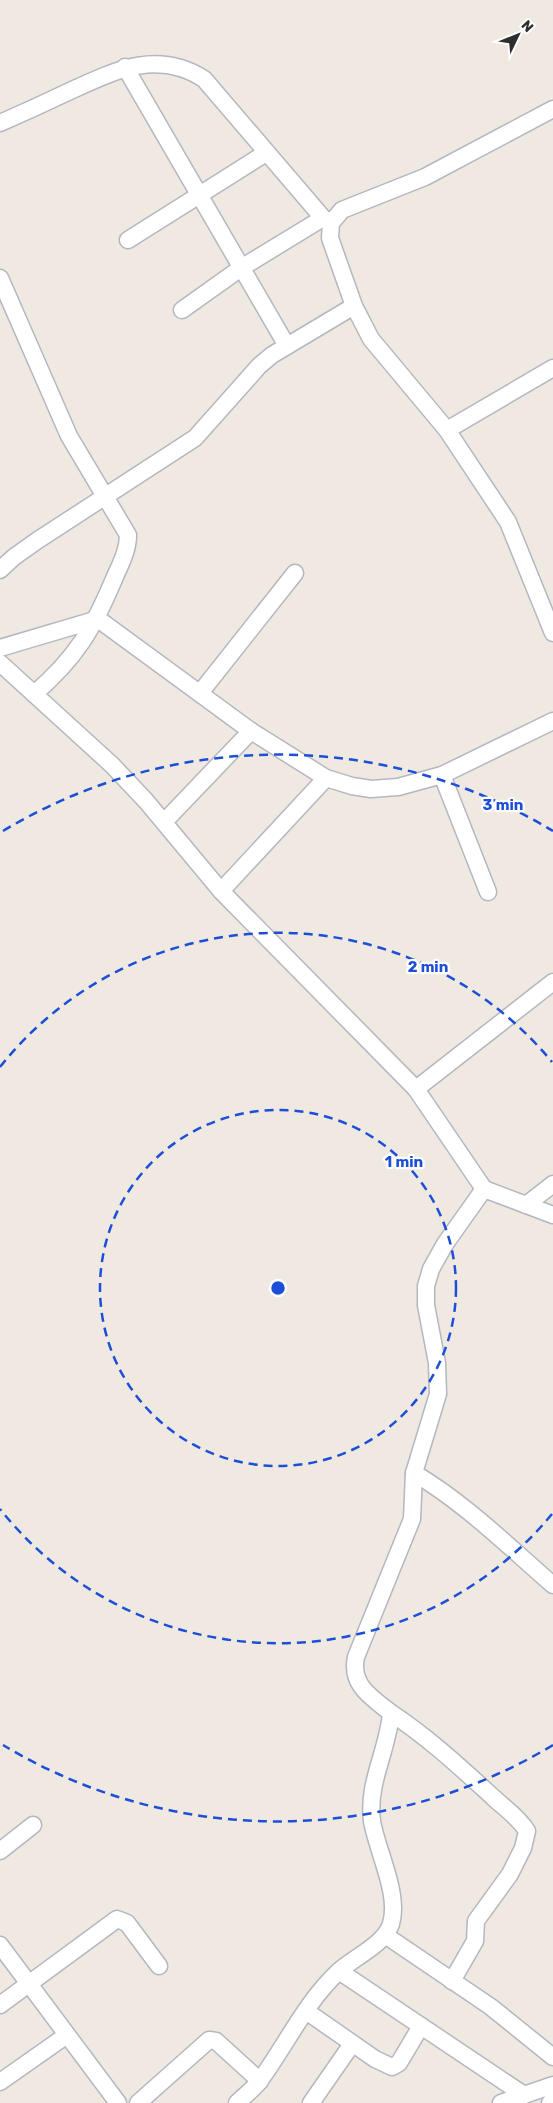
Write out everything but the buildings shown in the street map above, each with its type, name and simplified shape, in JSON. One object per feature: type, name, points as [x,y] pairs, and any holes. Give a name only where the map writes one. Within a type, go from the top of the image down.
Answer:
[{"type":"street","points":[[0,124],[125,67],[149,64],[190,70],[204,79],[266,153],[327,221],[330,238],[354,306],[376,345],[447,430],[508,522],[553,633]]},
{"type":"street","points":[[125,67],[198,196],[288,346]]},
{"type":"street","points":[[182,310],[241,268],[327,221],[342,210],[425,177],[553,110]]},
{"type":"street","points":[[128,240],[266,153]]},
{"type":"street","points":[[0,278],[69,436],[125,527],[128,542],[98,618],[68,661],[34,694]]},
{"type":"street","points":[[0,570],[38,540],[106,498],[195,438],[259,366],[354,306]]},
{"type":"street","points":[[447,430],[553,368]]},
{"type":"street","points":[[200,693],[295,573]]},
{"type":"street","points":[[0,648],[98,618]]},
{"type":"street","points":[[98,618],[251,731],[326,778],[352,786],[371,788],[398,787],[442,775],[553,721]]},
{"type":"street","points":[[0,663],[112,765],[164,822],[221,891],[416,1089],[484,1189],[553,1215]]},
{"type":"street","points":[[164,822],[251,731]]},
{"type":"street","points":[[442,775],[488,892]]},
{"type":"street","points":[[221,891],[326,778]]},
{"type":"street","points":[[416,1089],[553,982]]},
{"type":"street","points":[[526,1206],[553,1184]]},
{"type":"street","points":[[452,1981],[476,1941],[476,1921],[510,1874],[523,1848],[527,1831],[514,1815],[463,1769],[418,1731],[391,1713],[359,1684],[355,1678],[354,1668],[412,1519],[414,1473],[438,1394],[438,1363],[426,1305],[426,1286],[431,1268],[445,1244],[484,1189]]},
{"type":"street","points":[[414,1473],[438,1487],[476,1516],[553,1585]]},
{"type":"street","points":[[237,2103],[260,2080],[306,2011],[339,1971],[385,1935],[391,1924],[393,1906],[376,1839],[371,1801],[375,1775],[390,1725],[391,1713]]},
{"type":"street","points":[[0,1851],[34,1825]]},
{"type":"street","points":[[0,2005],[118,1919],[126,1923],[159,1966]]},
{"type":"street","points":[[385,1935],[491,2007],[553,2057]]},
{"type":"street","points":[[0,1945],[118,2103]]},
{"type":"street","points":[[339,1971],[524,2095]]},
{"type":"street","points":[[306,2011],[375,2059],[392,2067],[399,2062],[421,2026]]},
{"type":"street","points":[[0,2082],[67,2035]]},
{"type":"street","points":[[138,2103],[209,2040],[216,2041],[260,2080]]},
{"type":"street","points":[[311,2103],[352,2044]]},
{"type":"street","points":[[501,2103],[524,2095],[551,2094]]}]
